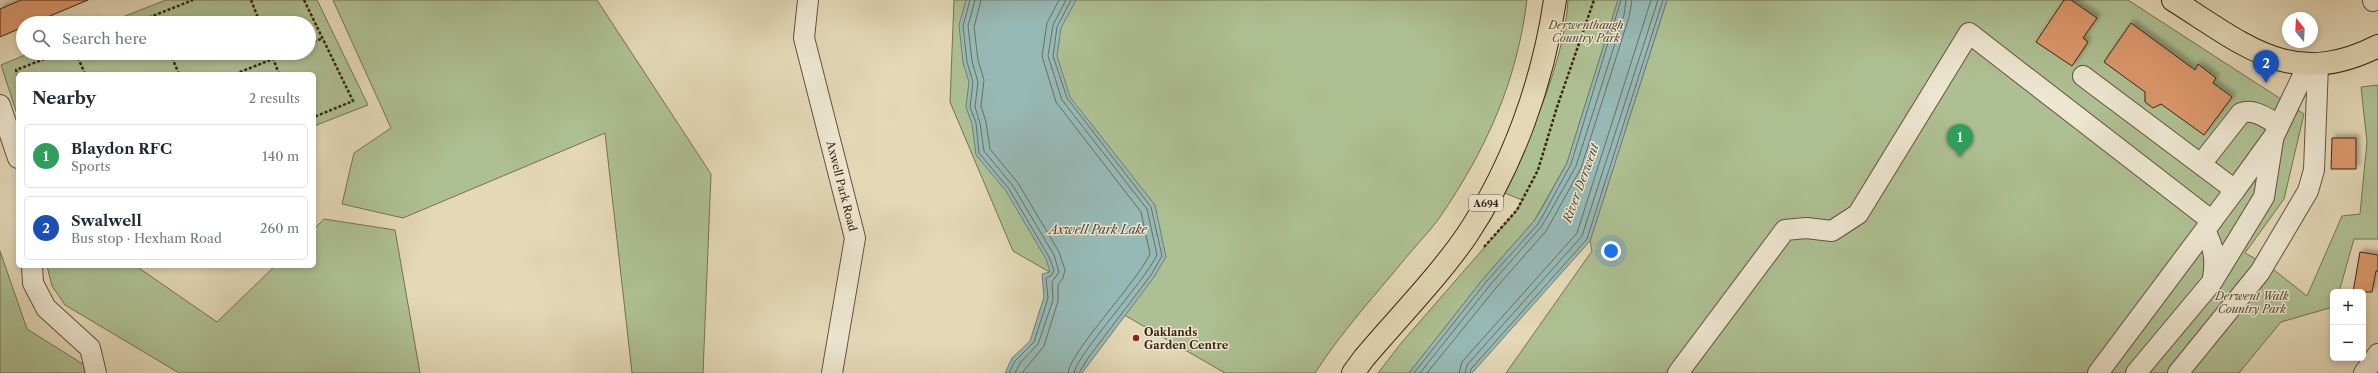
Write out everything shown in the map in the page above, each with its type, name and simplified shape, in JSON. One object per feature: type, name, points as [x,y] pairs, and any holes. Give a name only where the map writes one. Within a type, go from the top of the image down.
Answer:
[{"type":"main road","name":"A694","points":[[1353,373],[1455,251],[1478,218],[1514,147],[1532,99],[1547,43],[1555,0]]},
{"type":"main road","points":[[2173,0],[2251,48],[2271,58],[2313,65],[2341,61],[2378,46]]},
{"type":"street","name":"Axwell Park Road","points":[[808,0],[804,38],[855,238],[832,373]]},
{"type":"street","points":[[1678,373],[1784,230],[1806,228],[1832,231],[1858,214],[1969,33],[2208,226],[2215,255],[2212,282]]},
{"type":"street","points":[[2098,373],[2235,190],[2277,130],[2313,65]]},
{"type":"street","points":[[2178,373],[2260,272],[2308,191],[2314,170],[2313,65]]},
{"type":"street","points":[[2083,76],[2235,190]]},
{"type":"street","points":[[0,105],[16,152]]},
{"type":"street","points":[[2201,164],[2241,113],[2248,111],[2255,113],[2277,130]]},
{"type":"street","points":[[2136,373],[2212,282],[2264,197],[2277,130]]},
{"type":"street","points":[[32,268],[33,283],[46,308],[90,348],[96,373]]},
{"type":"street","points":[[2364,373],[2378,354]]},
{"type":"path","points":[[154,15],[193,0]]},
{"type":"path","points":[[251,0],[257,16]]},
{"type":"path","points":[[304,0],[312,16]]},
{"type":"path","points":[[1538,170],[1557,107],[1594,0]]},
{"type":"path","points":[[316,24],[353,101],[316,116]]},
{"type":"path","points":[[316,41],[323,38]]},
{"type":"path","points":[[17,72],[16,70],[42,60]]},
{"type":"path","points":[[79,60],[84,72]]},
{"type":"path","points":[[173,60],[178,72]]},
{"type":"path","points":[[240,72],[271,60]]},
{"type":"path","points":[[274,60],[278,72]]},
{"type":"green space","points":[[166,0],[317,0],[368,105],[316,125],[316,72],[16,72],[16,111],[1,65],[16,59],[16,60],[316,60],[316,16],[125,16]]},
{"type":"green space","points":[[333,0],[597,0],[711,174],[703,373],[632,373],[605,133],[403,218],[342,204],[354,153],[391,128]]},
{"type":"green space","points":[[954,0],[1527,0],[1516,59],[1507,87],[1497,114],[1472,166],[1457,192],[1436,222],[1348,327],[1325,357],[1315,373],[1225,373],[1013,251],[950,102]]},
{"type":"green space","name":"Derwenthaugh Country Park","points":[[1568,0],[1618,0],[1567,163],[1534,221],[1483,279],[1409,373],[1378,373],[1402,342],[1517,210],[1522,200],[1505,193],[1535,123],[1553,74],[1560,49]]},
{"type":"green space","name":"Derwent Walk Country Park","points":[[1667,0],[2128,0],[2304,114],[2284,199],[2245,253],[2269,266],[2307,296],[2342,216],[2360,214],[2367,142],[2361,87],[2378,85],[2378,239],[2354,239],[2340,289],[2330,289],[2330,308],[2281,322],[2239,373],[1506,373],[1592,251],[1590,241]]},
{"type":"green space","points":[[324,219],[395,230],[420,373],[179,373],[65,305],[52,286],[48,268],[139,268],[217,322],[273,268],[316,268],[316,227]]},
{"type":"green space","points":[[0,251],[27,329],[97,373],[0,373]]},
{"type":"water","name":"Axwell Park Lake","points":[[966,0],[1076,0],[1061,28],[1057,56],[1070,97],[1155,205],[1166,257],[1154,277],[1082,373],[1005,373],[1012,358],[1030,341],[1044,297],[1042,274],[1050,272],[1046,259],[1006,191],[976,155],[972,124],[966,107],[969,82],[963,63],[959,25]]},
{"type":"water","name":"River Derwent","points":[[1618,0],[1667,0],[1590,241],[1472,373],[1409,373],[1483,279],[1534,221],[1542,208],[1567,163]]},
{"type":"building","points":[[21,0],[88,0],[50,16],[16,16],[16,30],[0,37],[0,9]]},
{"type":"building","points":[[2064,0],[2071,0],[2097,18],[2083,38],[2088,42],[2072,66],[2036,42]]},
{"type":"building","points":[[2131,23],[2195,70],[2198,64],[2216,78],[2213,83],[2232,97],[2204,135],[2161,104],[2153,108],[2145,102],[2145,92],[2104,62]]},
{"type":"building","points":[[2332,138],[2356,138],[2356,169],[2331,169]]},
{"type":"building","points":[[2360,252],[2378,255],[2378,271],[2376,271],[2372,292],[2366,292],[2366,289],[2354,289]]},
{"type":"place","name":"Swalwell","points":[[2266,83]]},
{"type":"place","name":"Blaydon RFC","points":[[1960,157]]},
{"type":"place","name":"Oaklands Garden Centre","points":[[1136,338]]}]
